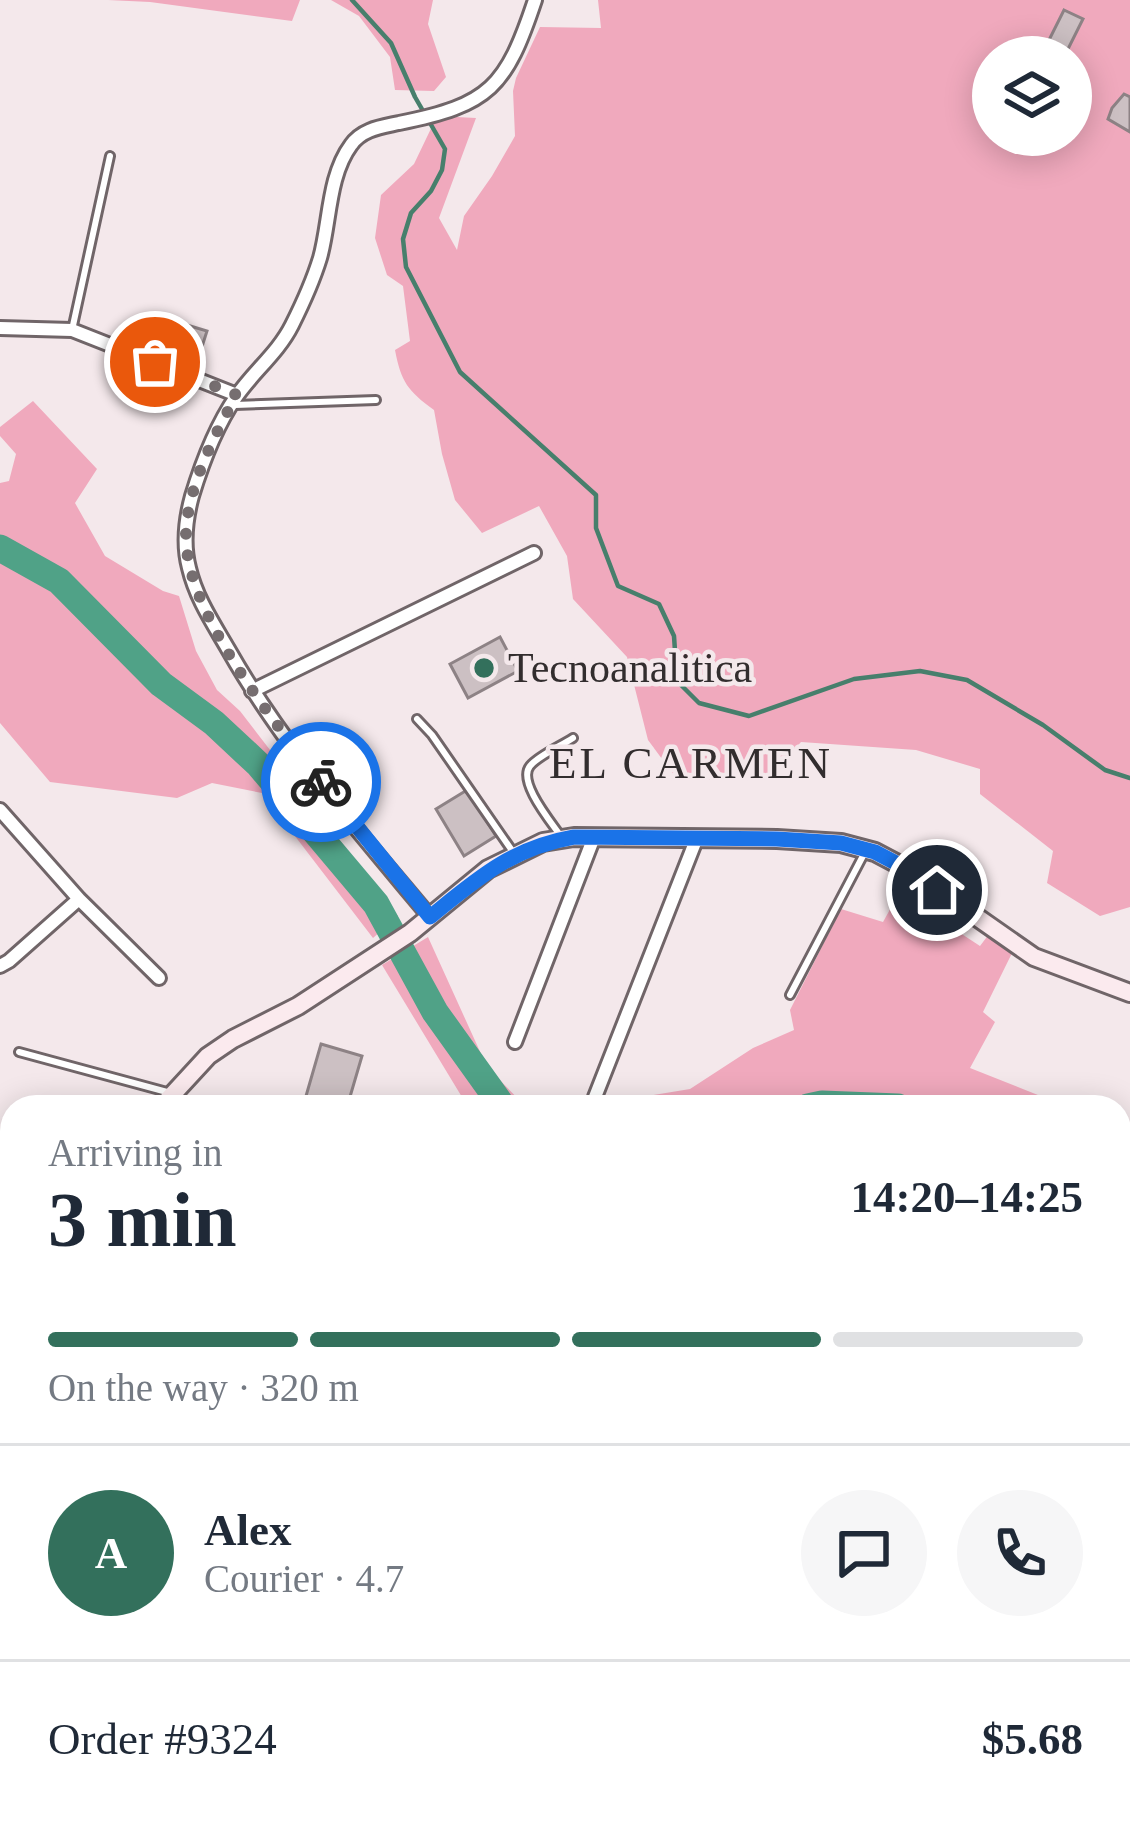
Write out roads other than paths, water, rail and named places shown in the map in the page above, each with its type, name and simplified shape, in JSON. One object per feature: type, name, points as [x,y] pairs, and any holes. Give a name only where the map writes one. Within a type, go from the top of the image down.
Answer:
[{"type":"street","points":[[430,917],[252,691],[201,602],[187,564],[186,529],[192,497],[218,428],[234,400],[290,330],[320,259],[335,186],[352,144],[378,127],[452,111],[488,91],[521,43],[535,0]]},
{"type":"street","points":[[0,328],[72,330],[234,400]]},
{"type":"street","points":[[252,691],[534,553]]},
{"type":"street","points":[[0,810],[159,978]]},
{"type":"street","points":[[515,1042],[594,837]]},
{"type":"street","points":[[171,1095],[208,1056],[298,1006],[410,933],[488,869],[543,842],[563,839],[777,839],[866,849],[911,871],[1034,957],[1130,993]]},
{"type":"street","points":[[596,1095],[696,840]]},
{"type":"street","points":[[0,966],[79,898]]},
{"type":"lane","points":[[72,330],[110,156]]},
{"type":"lane","points":[[234,400],[376,400]]},
{"type":"lane","points":[[417,718],[516,855]]},
{"type":"lane","points":[[563,839],[528,786],[526,774],[530,766],[573,738]]},
{"type":"lane","points":[[790,995],[866,849]]},
{"type":"lane","points":[[20,1052],[151,1095]]},
{"type":"waterway","points":[[352,0],[391,43],[445,149],[442,170],[431,191],[411,213],[403,239],[406,267],[460,372],[596,495],[596,528],[618,586],[659,604],[674,636],[677,681],[699,703],[749,716],[854,679],[920,671],[967,680],[1043,725],[1105,770],[1130,778]]},
{"type":"waterway","points":[[0,548],[59,581],[161,684],[214,723],[259,765],[376,904],[435,1012],[494,1095]]},
{"type":"place","name":"Tecnoanalitica","points":[[484,668]]},
{"type":"district","name":"EL CARMEN","points":[[691,763]]}]
